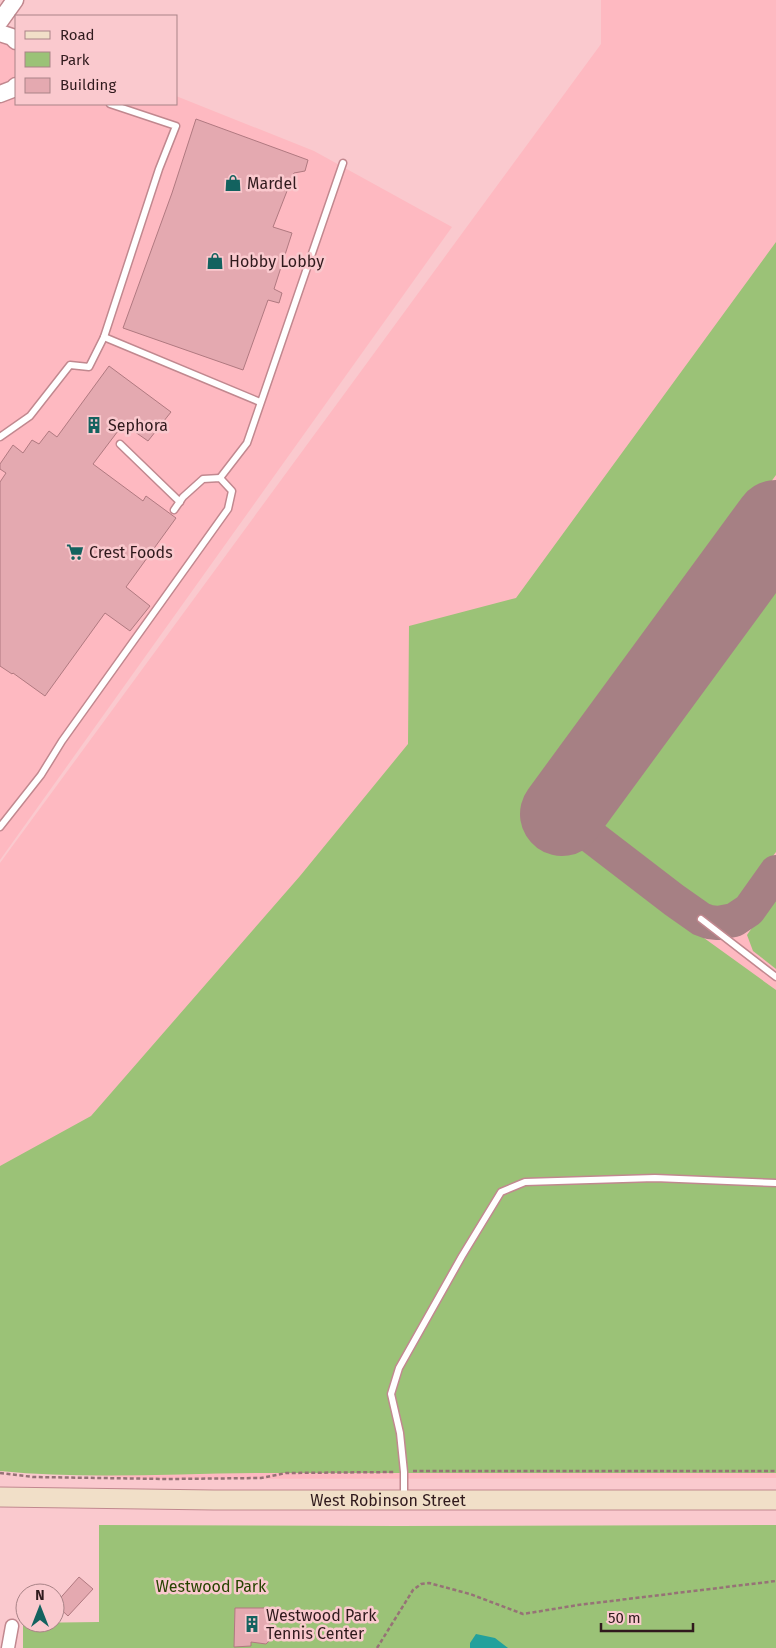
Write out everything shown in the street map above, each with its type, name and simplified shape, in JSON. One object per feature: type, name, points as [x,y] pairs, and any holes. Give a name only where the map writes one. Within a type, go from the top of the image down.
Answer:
[{"type":"main road","name":"West Robinson Street","points":[[0,1497],[776,1500]]},
{"type":"street","points":[[0,21],[16,0]]},
{"type":"street","points":[[19,0],[19,15]]},
{"type":"street","points":[[0,33],[15,40]]},
{"type":"street","points":[[8,1648],[12,1626]]},
{"type":"lane","points":[[0,437],[30,416],[70,365],[89,367],[104,337],[159,169],[176,126],[113,105]]},
{"type":"lane","points":[[220,478],[246,443],[343,163]]},
{"type":"lane","points":[[104,337],[260,402]]},
{"type":"lane","points":[[120,444],[180,502]]},
{"type":"lane","points":[[174,510],[203,479],[220,478]]},
{"type":"lane","points":[[0,827],[41,775],[228,509],[232,491],[220,478]]},
{"type":"lane","points":[[701,919],[776,977]]},
{"type":"lane","points":[[404,1500],[404,1472],[400,1433],[391,1394],[399,1368],[462,1256],[501,1192],[524,1182],[655,1178],[776,1183]]},
{"type":"path","points":[[0,1472],[33,1477],[168,1479],[261,1478],[286,1473],[776,1471]]},
{"type":"path","points":[[377,1648],[413,1590],[422,1584],[429,1583],[470,1594],[523,1614],[578,1605],[776,1581]]},
{"type":"shaded area","points":[[601,0],[776,0],[776,1478],[149,1479],[0,1470],[0,863],[601,44]]},
{"type":"shaded area","points":[[0,25],[15,32],[15,105],[178,105],[178,97],[314,151],[452,227],[0,860]]},
{"type":"green space","points":[[776,242],[776,475],[524,819],[570,851],[575,845],[776,990],[776,1473],[269,1473],[100,1476],[0,1471],[0,1166],[91,1116],[300,876],[408,744],[409,626],[516,598]]},
{"type":"green space","points":[[776,571],[776,852],[740,900],[730,910],[719,913],[703,907],[614,843],[606,829],[604,809],[605,804]]},
{"type":"green space","points":[[776,893],[776,969],[753,951],[747,935]]},
{"type":"green space","name":"Westwood Park","points":[[99,1525],[776,1525],[776,1648],[23,1648],[23,1633],[65,1633],[65,1622],[99,1622]]},
{"type":"water","points":[[476,1634],[495,1638],[508,1648],[470,1648],[470,1643]]},
{"type":"building","name":"Hobby Lobby","points":[[196,119],[308,160],[305,171],[294,173],[273,227],[292,233],[274,289],[282,293],[279,303],[268,300],[243,370],[123,328],[172,193]]},
{"type":"building","name":"Crest Foods","points":[[109,366],[171,412],[148,441],[128,427],[125,430],[121,427],[93,464],[143,501],[146,496],[176,518],[126,587],[150,606],[130,631],[105,613],[45,696],[0,666],[0,482],[6,473],[0,469],[0,464],[13,445],[23,453],[32,440],[39,444],[49,431],[57,437]]},
{"type":"building","points":[[79,1577],[93,1589],[68,1616],[65,1613],[65,1593]]},
{"type":"building","name":"Westwood Park Tennis Center","points":[[235,1608],[269,1608],[269,1641],[266,1644],[251,1642],[251,1646],[234,1647]]},
{"type":"taxiway","points":[[562,814],[674,900],[701,919],[709,922],[718,923],[734,920],[749,910],[776,872]]},
{"type":"runway","points":[[562,814],[776,522]]},
{"type":"place","name":"Mardel","points":[[233,183]]},
{"type":"place","name":"Hobby Lobby","points":[[215,261]]},
{"type":"place","name":"Sephora","points":[[94,425]]},
{"type":"place","name":"Crest Foods","points":[[75,552]]},
{"type":"place","name":"Westwood Park Tennis Center","points":[[252,1624]]}]
